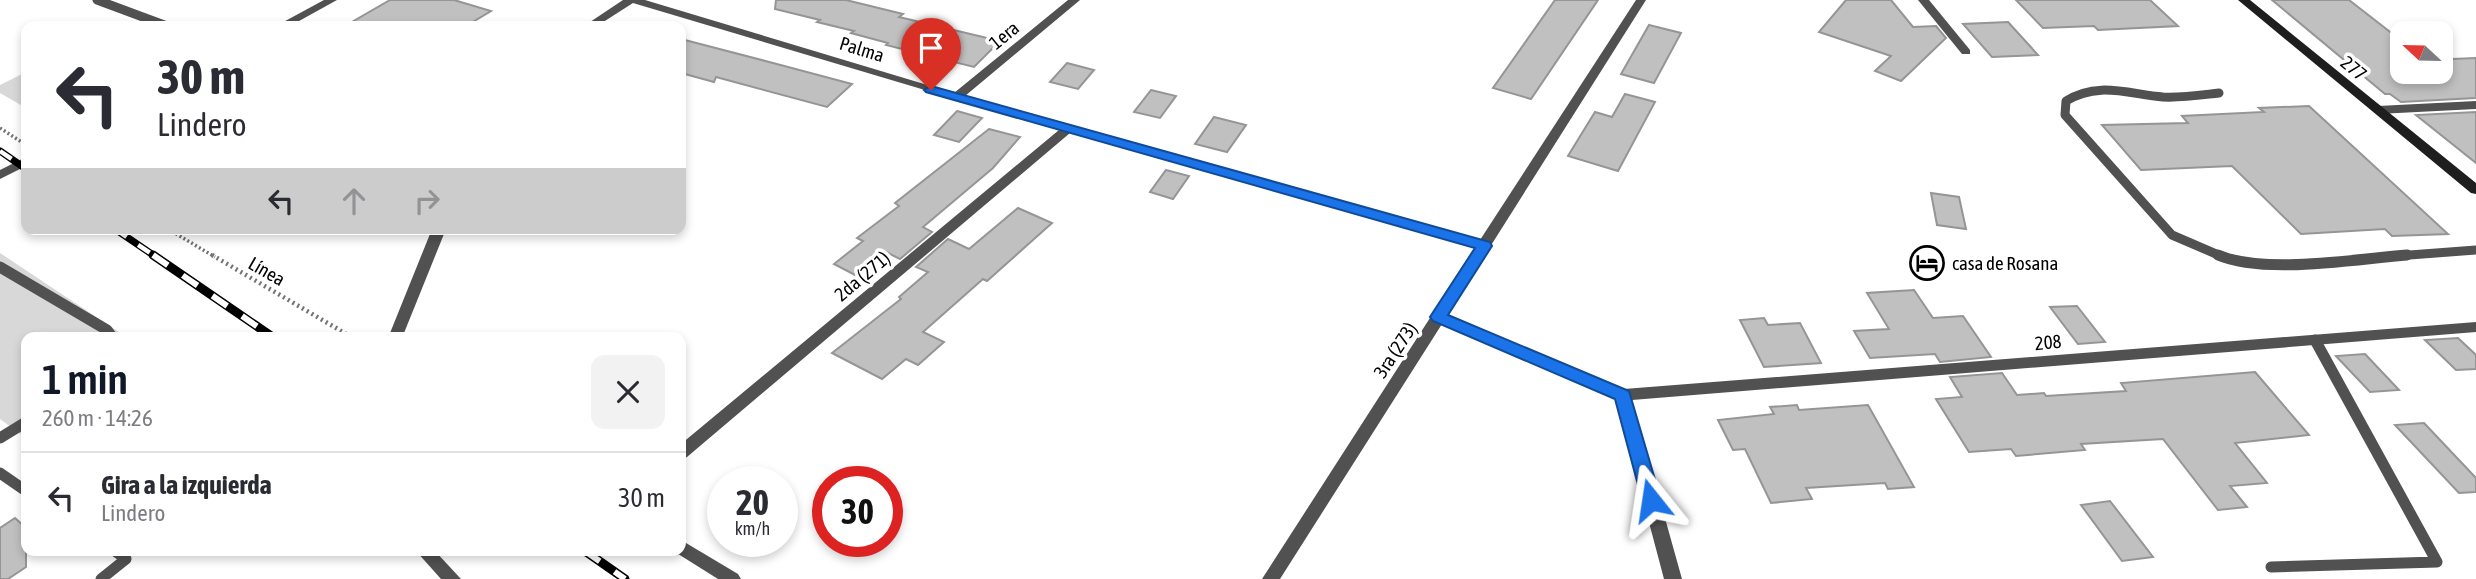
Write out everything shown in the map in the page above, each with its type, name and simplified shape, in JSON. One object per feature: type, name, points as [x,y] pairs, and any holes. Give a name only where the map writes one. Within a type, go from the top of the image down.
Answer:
[{"type":"street","points":[[292,21],[332,0]]},
{"type":"street","points":[[598,21],[632,0]]},
{"type":"street","name":"Palma","points":[[632,0],[956,97],[1484,246]]},
{"type":"street","name":"1era","points":[[956,97],[1074,0]]},
{"type":"street","name":"3ra (273)","points":[[1271,579],[1641,0]]},
{"type":"street","points":[[1923,0],[1966,52]]},
{"type":"street","name":"277","points":[[2243,0],[2476,190]]},
{"type":"street","points":[[2378,110],[2476,105]]},
{"type":"street","name":"2da (271)","points":[[686,449],[1068,128]]},
{"type":"street","points":[[0,175],[21,164]]},
{"type":"street","points":[[397,332],[437,235]]},
{"type":"street","points":[[1438,317],[1623,395],[1673,579]]},
{"type":"street","name":"208","points":[[1623,395],[2476,327]]},
{"type":"street","points":[[686,550],[732,579]]},
{"type":"street","points":[[429,556],[452,579]]},
{"type":"lane","points":[[97,0],[154,21]]},
{"type":"lane","points":[[2219,93],[2162,97],[2107,88],[2077,93],[2066,101],[2065,115],[2172,235],[2232,261],[2260,266],[2476,250]]},
{"type":"lane","points":[[0,267],[108,332]]},
{"type":"lane","points":[[2271,567],[2437,562],[2315,340]]},
{"type":"lane","points":[[0,438],[21,425]]},
{"type":"lane","points":[[0,473],[21,488]]},
{"type":"lane","points":[[101,579],[125,559],[121,556]]},
{"type":"path","points":[[0,128],[21,142]]},
{"type":"path","name":"Línea","points":[[178,235],[343,332]]},
{"type":"shaded area","points":[[21,74],[21,105],[0,93],[0,85]]},
{"type":"shaded area","points":[[0,253],[119,332],[21,332],[21,434],[0,419]]},
{"type":"building","points":[[390,0],[454,0],[491,11],[474,21],[354,21]]},
{"type":"building","points":[[776,0],[846,0],[903,14],[899,17],[1000,41],[974,67],[886,45],[888,43],[851,33],[854,31],[775,9]]},
{"type":"building","points":[[1555,0],[1598,0],[1531,99],[1493,88]]},
{"type":"building","points":[[1846,0],[1891,0],[1913,27],[1936,26],[1946,38],[1901,81],[1875,71],[1891,56],[1819,32]]},
{"type":"building","points":[[2016,0],[2150,0],[2178,26],[2098,30],[2094,26],[2043,28]]},
{"type":"building","points":[[2272,0],[2349,0],[2390,32],[2390,84],[2454,84],[2454,59],[2476,58],[2476,98],[2401,102],[2390,94],[2385,94]]},
{"type":"building","points":[[2008,22],[2038,55],[1992,57],[1963,24]]},
{"type":"building","points":[[1649,25],[1681,33],[1654,83],[1621,74]]},
{"type":"building","points":[[686,40],[852,84],[827,107],[716,77],[714,82],[686,74]]},
{"type":"building","points":[[1067,63],[1094,70],[1078,89],[1050,82]]},
{"type":"building","points":[[1151,90],[1176,96],[1160,118],[1134,112]]},
{"type":"building","points":[[1625,94],[1655,102],[1618,171],[1568,156],[1595,112],[1612,117]]},
{"type":"building","points":[[2309,106],[2448,234],[2392,236],[2385,229],[2301,234],[2232,166],[2141,170],[2102,125],[2188,123],[2182,116],[2264,112],[2259,108]]},
{"type":"building","points":[[957,111],[982,118],[959,142],[934,135]]},
{"type":"building","points":[[2476,112],[2476,163],[2416,115]]},
{"type":"building","points":[[1214,117],[1246,125],[1227,152],[1195,144]]},
{"type":"building","points":[[989,129],[1020,137],[993,168],[923,227],[932,232],[900,259],[886,252],[857,276],[834,264],[863,241],[857,238],[899,206],[895,203]]},
{"type":"building","points":[[1166,170],[1189,176],[1173,199],[1150,192]]},
{"type":"building","points":[[1931,193],[1959,197],[1966,229],[1937,225]]},
{"type":"building","points":[[1018,208],[1052,223],[987,281],[983,279],[923,332],[944,342],[918,365],[906,359],[882,379],[832,353],[901,299],[899,297],[928,272],[916,267],[948,239],[969,249]]},
{"type":"building","points":[[1914,290],[1933,318],[1963,316],[1991,357],[1940,362],[1935,354],[1870,358],[1854,331],[1889,329],[1867,293]]},
{"type":"building","points":[[2077,306],[2105,342],[2078,344],[2050,307]]},
{"type":"building","points":[[1764,318],[1768,325],[1800,323],[1821,363],[1764,367],[1740,320]]},
{"type":"building","points":[[2458,338],[2476,355],[2476,369],[2456,370],[2425,340]]},
{"type":"building","points":[[2365,354],[2399,390],[2370,392],[2336,356]]},
{"type":"building","points":[[2255,372],[2309,435],[2235,443],[2267,483],[2230,486],[2247,507],[2218,510],[2163,439],[2081,444],[2085,450],[2016,456],[2011,449],[1969,452],[1936,399],[1962,397],[1950,377],[2002,373],[2017,395],[2044,393],[2046,396],[2126,391],[2121,383]]},
{"type":"building","points":[[1797,405],[1799,410],[1868,405],[1914,487],[1888,489],[1885,483],[1806,488],[1812,499],[1771,503],[1745,449],[1733,450],[1718,420],[1774,414],[1770,407]]},
{"type":"building","points":[[2424,423],[2476,478],[2476,492],[2459,493],[2395,425]]},
{"type":"building","points":[[2110,501],[2153,557],[2122,561],[2081,505]]},
{"type":"building","points":[[15,518],[21,523],[21,556],[26,556],[26,567],[8,579],[0,579],[0,528]]},
{"type":"railway","points":[[0,151],[21,166]]},
{"type":"railway","points":[[124,235],[156,257]]},
{"type":"railway","points":[[153,255],[265,332]]},
{"type":"railway","points":[[592,556],[625,579]]},
{"type":"place","name":"casa de Rosana","points":[[1927,263]]},
{"type":"route","points":[[931,90],[1484,246],[1438,317],[1623,395],[1651,500]]}]
